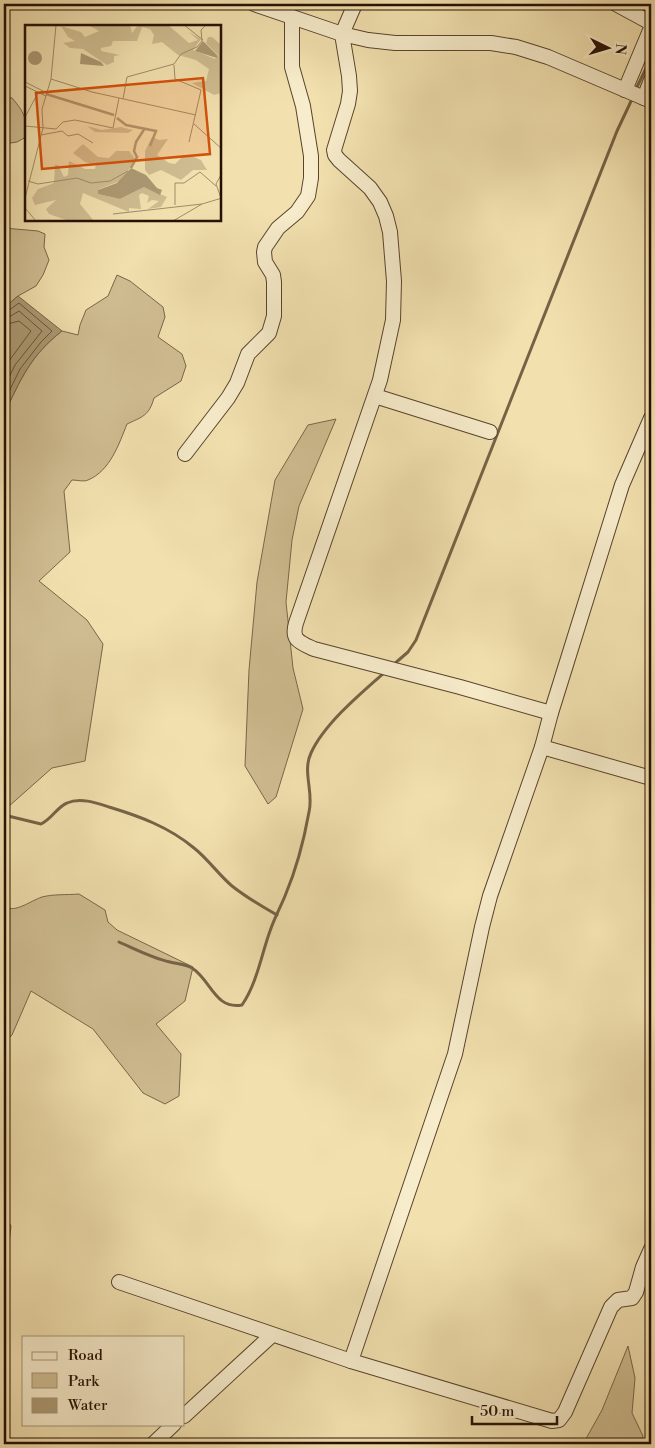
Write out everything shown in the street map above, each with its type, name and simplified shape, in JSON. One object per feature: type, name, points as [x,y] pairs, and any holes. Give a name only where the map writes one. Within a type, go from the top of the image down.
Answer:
[{"type":"street","points":[[254,4],[342,34],[368,40],[396,43],[507,45],[548,57],[648,100],[651,80]]},
{"type":"street","points":[[355,4],[342,34],[350,91],[347,110],[336,143],[336,155],[370,188],[380,202],[386,216],[392,249],[394,281],[393,320],[385,361],[296,623],[294,637],[299,642],[314,649],[460,687],[550,713]]},
{"type":"street","points":[[616,4],[651,23]]},
{"type":"street","points":[[185,454],[228,398],[237,383],[248,354],[269,333],[274,316],[274,282],[271,270],[265,262],[265,247],[278,228],[298,212],[308,196],[311,178],[311,156],[302,106],[292,67],[292,17]]},
{"type":"street","points":[[625,90],[651,28]]},
{"type":"street","points":[[374,396],[490,432]]},
{"type":"street","points":[[351,1361],[455,1054],[490,896],[542,747],[550,713],[622,485],[651,418]]},
{"type":"street","points":[[542,747],[651,778]]},
{"type":"street","points":[[120,1282],[351,1361],[556,1421],[565,1412],[611,1307],[618,1300],[632,1298],[636,1292],[643,1267],[651,1249]]},
{"type":"street","points":[[185,1415],[272,1335]]},
{"type":"street","points":[[153,1444],[172,1426]]},
{"type":"green space","points":[[4,97],[12,98],[20,108],[25,120],[25,138],[17,142],[4,144]]},
{"type":"green space","points":[[4,228],[38,231],[45,234],[44,247],[49,260],[36,286],[18,296],[4,308]]},
{"type":"green space","points":[[117,275],[130,281],[163,307],[165,317],[158,337],[182,354],[186,366],[181,381],[154,398],[150,409],[144,415],[127,424],[108,464],[96,476],[86,481],[72,480],[64,491],[70,552],[39,581],[87,620],[103,644],[85,761],[52,768],[8,807],[4,805],[4,414],[21,379],[34,359],[62,331],[78,335],[86,310],[108,296]]},
{"type":"green space","points":[[336,419],[299,506],[292,540],[286,602],[293,668],[303,709],[276,797],[268,804],[245,766],[249,670],[257,582],[275,480],[308,425]]},
{"type":"green space","points":[[79,894],[105,910],[108,922],[117,930],[193,967],[185,1001],[156,1024],[181,1054],[179,1096],[165,1104],[143,1093],[93,1029],[31,991],[12,1035],[4,1043],[4,907],[18,908],[46,896]]},
{"type":"green space","points":[[4,1214],[11,1226],[4,1286]]},
{"type":"green space","points":[[628,1346],[635,1378],[632,1413],[643,1436],[640,1444],[583,1444],[602,1410]]},
{"type":"water","points":[[18,296],[62,331],[51,340],[27,369],[4,414],[4,308]]},
{"type":"waterway","points":[[635,91],[651,58]]},
{"type":"waterway","points":[[393,665],[408,652],[416,640],[617,131],[633,97]]},
{"type":"waterway","points":[[119,942],[157,958],[192,968],[219,999],[225,1003],[242,1005],[255,979],[299,855],[310,805],[308,767],[311,753],[334,720],[354,699],[385,672]]},
{"type":"waterway","points":[[4,815],[41,824],[63,805],[72,801],[94,802],[131,814],[174,834],[199,852],[232,886],[277,915]]}]
